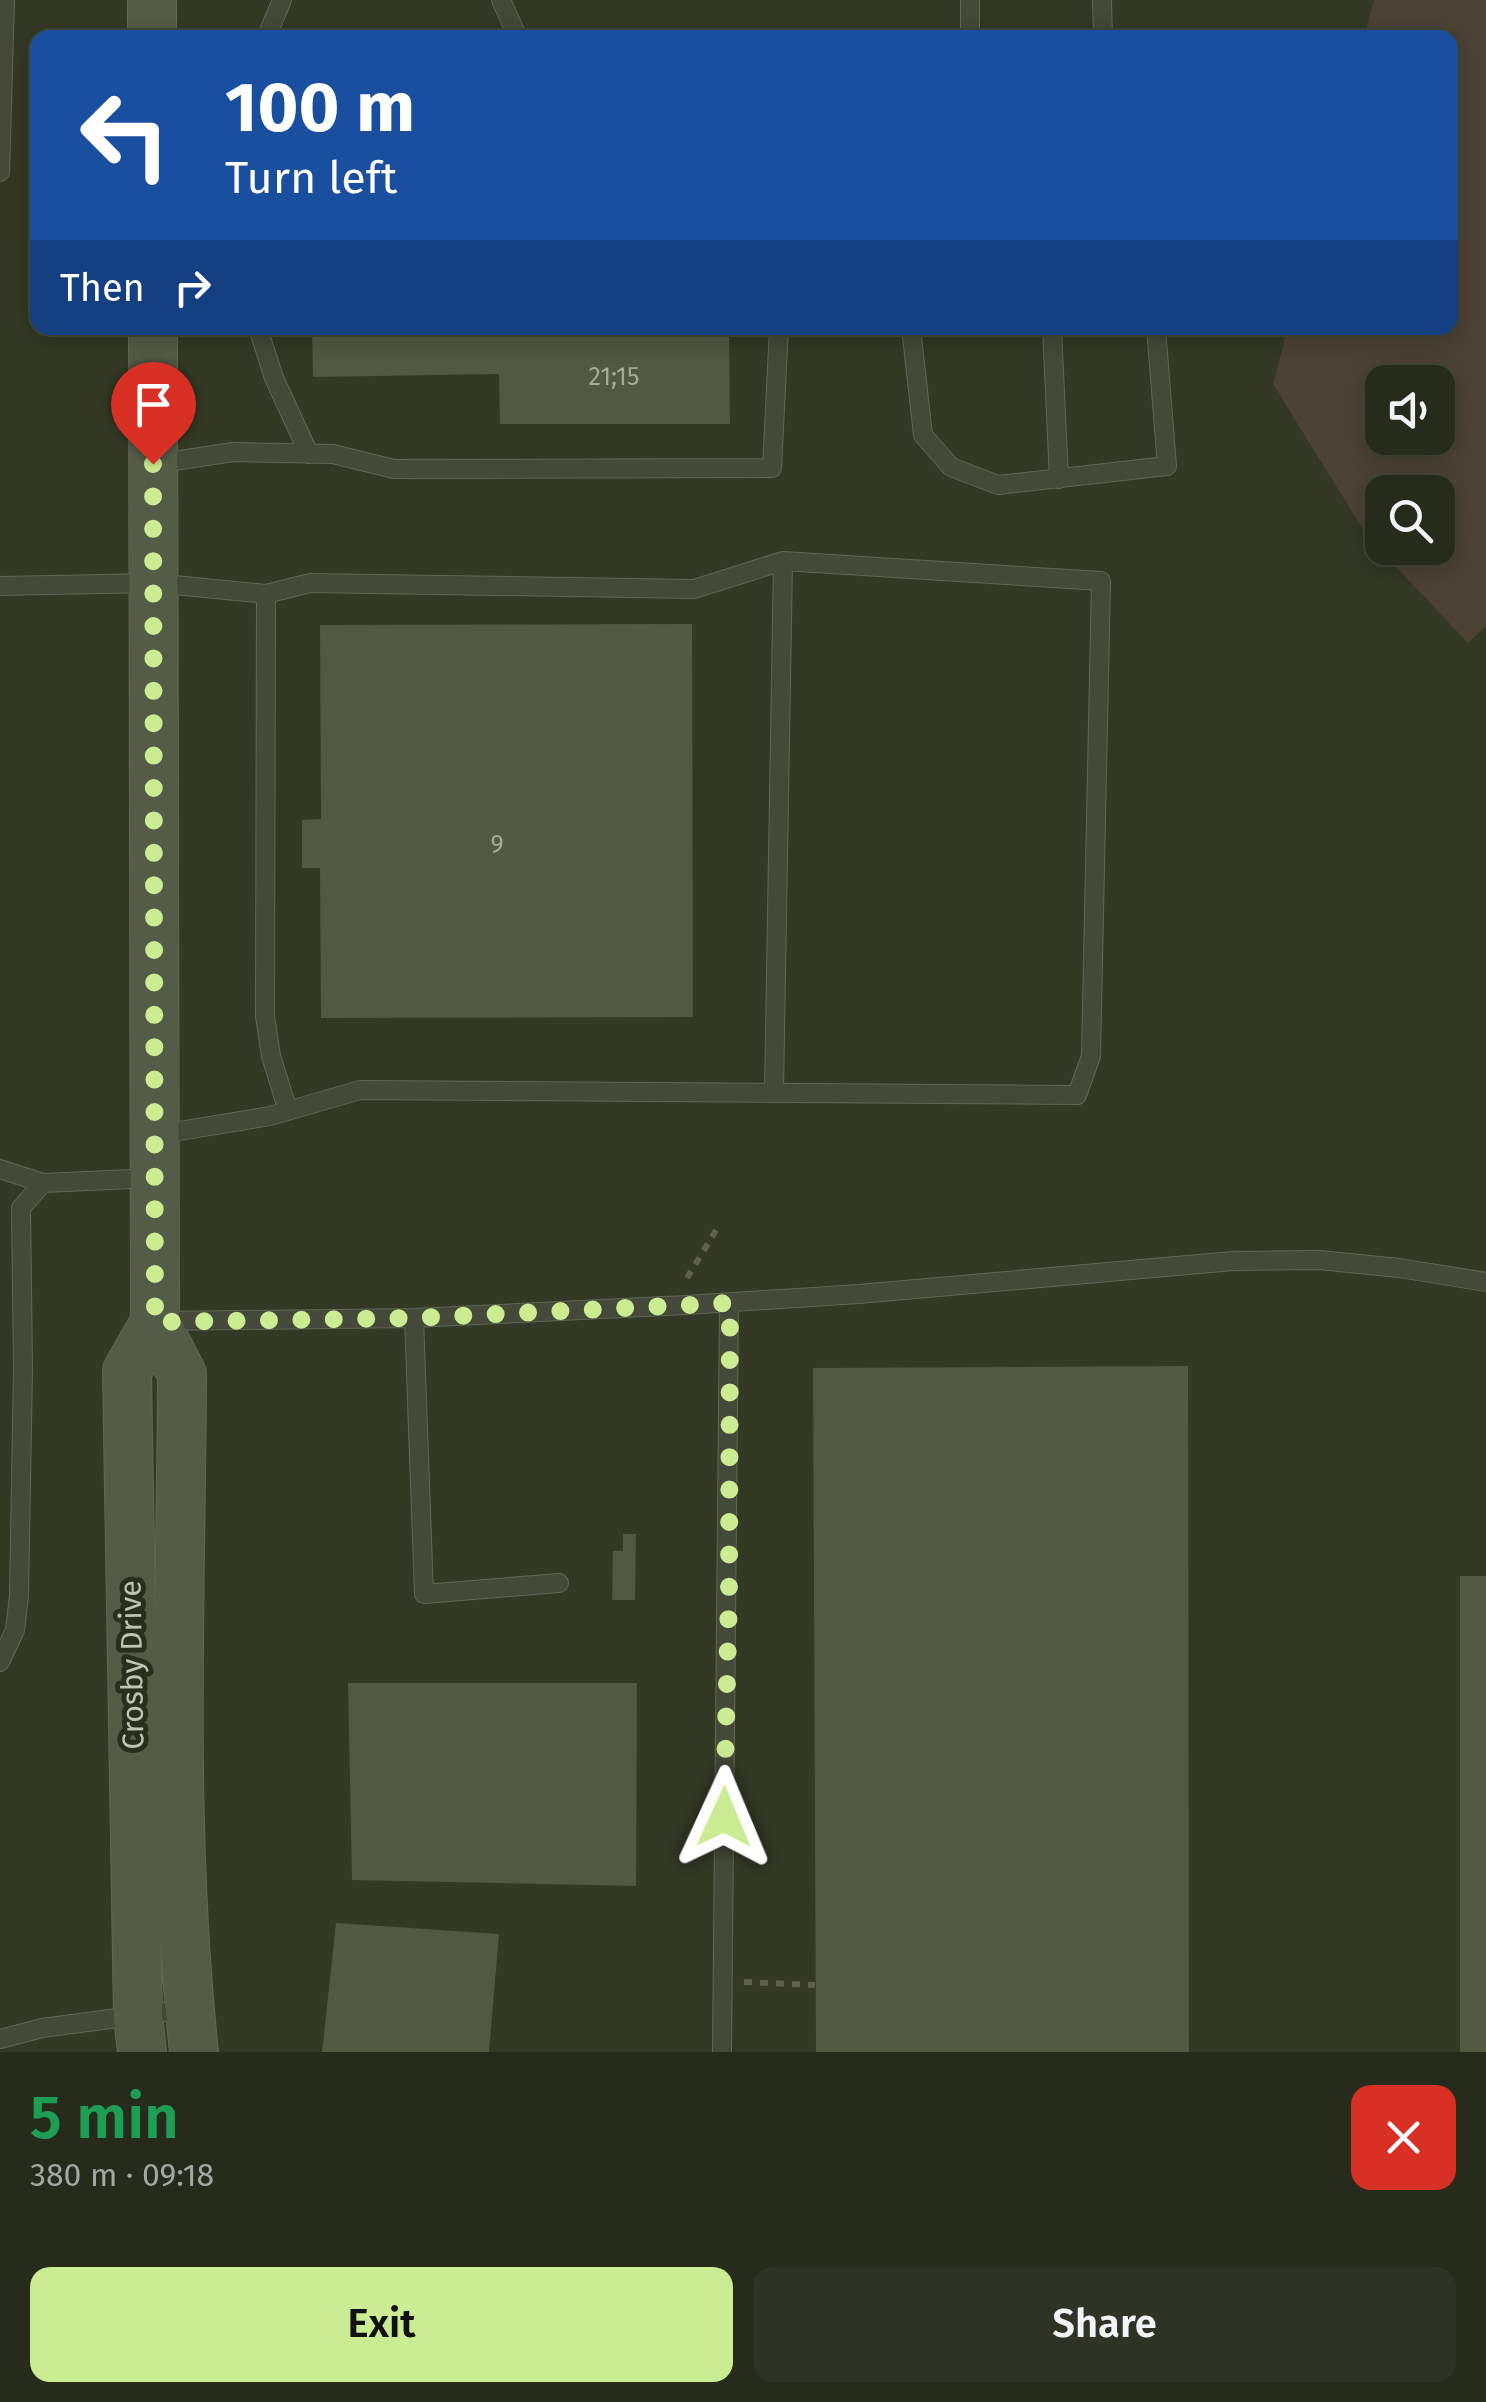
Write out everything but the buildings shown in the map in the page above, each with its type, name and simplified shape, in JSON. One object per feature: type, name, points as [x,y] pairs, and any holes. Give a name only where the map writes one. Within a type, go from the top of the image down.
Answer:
[{"type":"main road","points":[[152,0],[152,30]]},
{"type":"main road","name":"Crosby Drive","points":[[153,335],[155,1322],[182,1374],[181,1784],[184,1935],[192,2031]]},
{"type":"main road","name":"Crosby Drive","points":[[140,2034],[127,1371],[155,1322]]},
{"type":"lane","points":[[0,172],[5,0]]},
{"type":"lane","points":[[269,30],[282,0]]},
{"type":"lane","points":[[501,0],[514,30]]},
{"type":"lane","points":[[970,0],[970,30]]},
{"type":"lane","points":[[1102,0],[1103,30]]},
{"type":"lane","points":[[260,335],[274,378],[309,454]]},
{"type":"lane","points":[[153,464],[233,452],[333,454],[394,469],[772,468],[778,335]]},
{"type":"lane","points":[[912,335],[924,435],[951,466],[998,486],[1168,466],[1157,335]]},
{"type":"lane","points":[[1052,335],[1059,478]]},
{"type":"lane","points":[[0,586],[154,583],[266,594],[310,583],[694,589],[783,561],[1101,581],[1091,1056],[1077,1095],[360,1090],[155,1156],[43,1182],[0,1168]]},
{"type":"lane","points":[[774,1093],[783,561]]},
{"type":"lane","points":[[266,594],[265,1016],[271,1056],[288,1111]]},
{"type":"lane","points":[[0,1662],[15,1630],[19,1596],[21,1208],[43,1182]]},
{"type":"lane","points":[[155,1322],[414,1318],[730,1303],[1233,1262],[1319,1260],[1486,1282]]},
{"type":"lane","points":[[722,2052],[730,1303]]},
{"type":"lane","points":[[414,1318],[424,1594],[559,1583]]},
{"type":"lane","points":[[0,2039],[42,2028],[140,2034]]},
{"type":"lane","name":"Crosby Drive","points":[[140,2034],[192,2031]]},
{"type":"path","points":[[687,1278],[718,1227]]},
{"type":"path","points":[[721,1981],[816,1985]]},
{"type":"shaded area","points":[[1374,0],[1486,0],[1486,626],[1468,643],[1394,565],[1455,565],[1455,475],[1365,475],[1365,533],[1273,384],[1286,335],[1458,335],[1458,30],[1366,30]]},
{"type":"route","points":[[153,464],[155,1322],[414,1318],[730,1303],[724,1817]]}]
